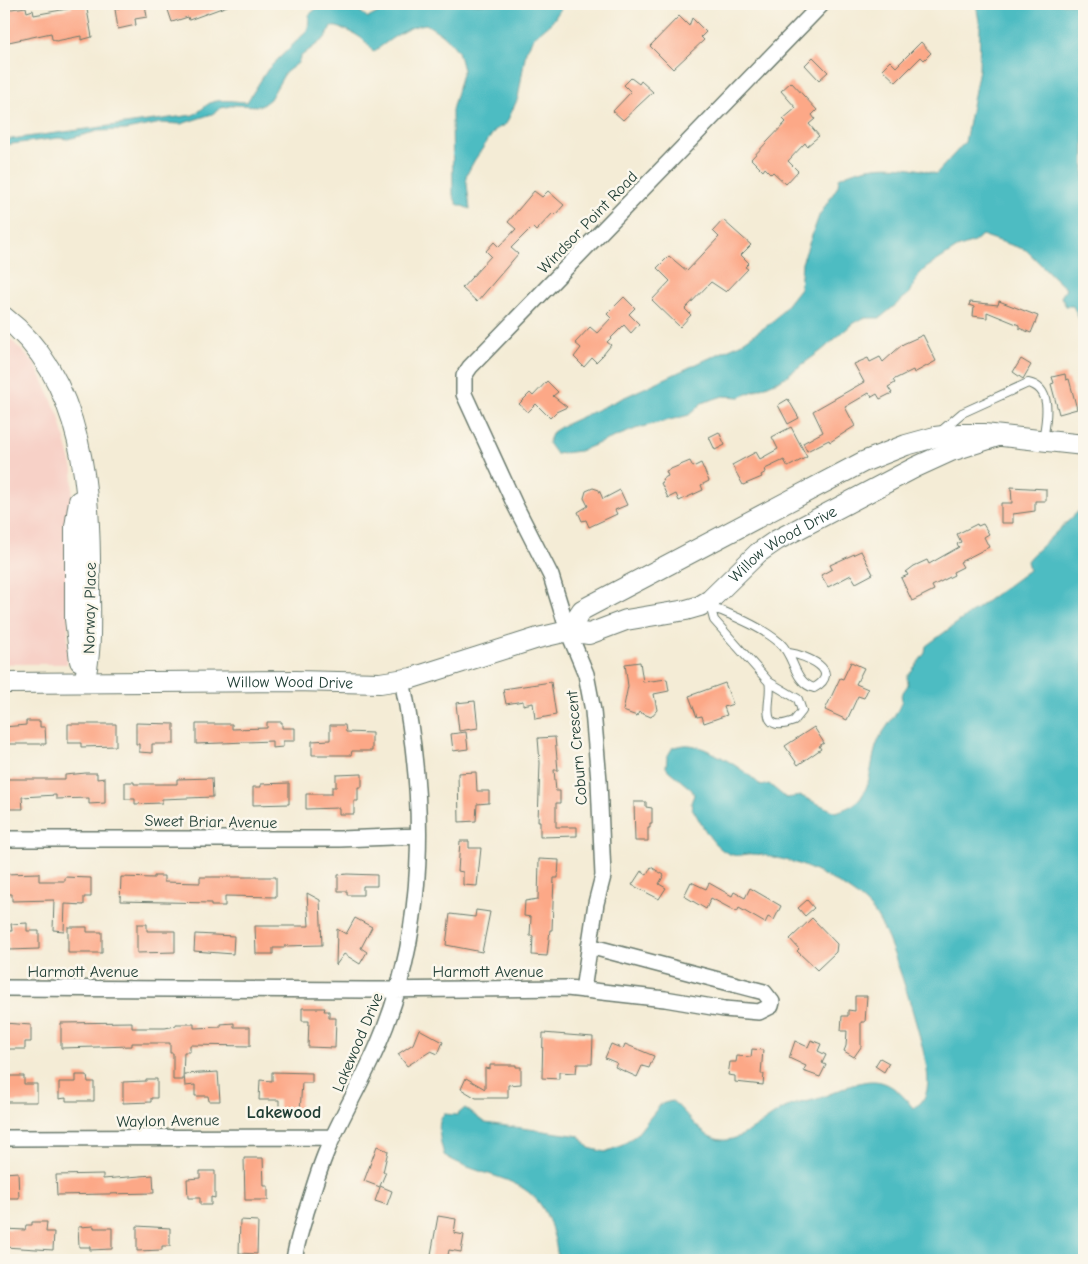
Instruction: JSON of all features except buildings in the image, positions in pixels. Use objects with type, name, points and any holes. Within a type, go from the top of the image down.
[{"type":"street","name":"Windsor Point Road","points":[[507,489],[464,394],[464,376],[470,367],[822,4]]},
{"type":"street","name":"Norway Place","points":[[4,317],[27,338],[57,381],[76,433],[82,477],[75,527],[75,620],[84,682]]},
{"type":"street","name":"Willow Wood Drive","points":[[568,631],[582,610],[863,462],[906,445],[935,437],[960,434],[1084,445]]},
{"type":"street","name":"Willow Wood Drive","points":[[4,683],[295,681],[380,683],[402,680],[568,631],[589,634],[626,620],[705,608],[710,600],[758,553],[776,540],[916,467],[951,451],[998,436]]},
{"type":"street","name":"Coburn Crescent","points":[[507,489],[551,576],[568,631],[586,674],[593,711],[599,780],[602,876],[584,990]]},
{"type":"street","name":"Lakewood Drive","points":[[294,1260],[309,1204],[333,1137],[378,1046],[398,989],[414,914],[418,836],[416,760],[402,680]]},
{"type":"street","name":"Sweet Briar Avenue","points":[[4,839],[340,839],[418,836]]},
{"type":"street","name":"Harmott Avenue","points":[[4,988],[567,988],[724,1009],[759,1012],[771,1006],[769,995],[764,992],[590,946]]},
{"type":"street","name":"Waylon Avenue","points":[[4,1138],[333,1137]]},
{"type":"lane","points":[[935,437],[962,413],[1028,383],[1041,388],[1045,394],[1046,420],[1043,440]]},
{"type":"lane","points":[[705,608],[720,610],[765,633],[789,653],[796,673],[802,682],[814,688],[820,685],[824,671],[818,662],[800,654],[789,653]]},
{"type":"lane","points":[[705,608],[769,682],[798,699],[802,711],[794,721],[778,724],[771,720],[766,706],[771,695],[769,682]]},
{"type":"shaded area","points":[[4,333],[35,364],[59,416],[73,470],[67,664],[4,664]]},
{"type":"water","points":[[316,4],[350,4],[352,8],[357,9],[368,18],[394,4],[564,4],[552,22],[534,37],[526,51],[518,98],[506,124],[495,130],[466,176],[470,209],[457,204],[453,195],[452,110],[463,70],[458,51],[446,37],[426,24],[405,31],[373,52],[366,42],[355,34],[331,26],[325,38],[300,57],[298,63],[285,73],[270,99],[261,106],[234,105],[221,108],[212,114],[181,124],[161,123],[126,130],[98,131],[68,139],[58,138],[4,145],[4,140],[193,115],[208,104],[223,100],[247,102],[268,69],[308,30],[309,15],[317,8]]},
{"type":"water","points":[[976,4],[1084,4],[1084,329],[1073,306],[1066,306],[1061,297],[1066,289],[1026,250],[982,235],[974,242],[957,248],[926,268],[918,276],[910,293],[880,318],[863,318],[851,325],[821,351],[782,379],[740,397],[723,396],[702,403],[689,415],[638,428],[579,451],[556,454],[548,443],[553,432],[564,425],[740,344],[774,321],[800,288],[802,263],[819,216],[838,186],[839,178],[862,169],[887,166],[912,168],[936,174],[965,142],[979,69],[980,27]]},
{"type":"water","points":[[1084,506],[1084,1260],[557,1260],[557,1249],[552,1230],[544,1211],[534,1197],[522,1187],[507,1180],[460,1164],[444,1155],[439,1128],[444,1114],[457,1115],[465,1108],[485,1123],[580,1136],[589,1148],[605,1152],[623,1145],[637,1134],[661,1104],[672,1101],[700,1130],[713,1138],[721,1140],[737,1138],[745,1134],[785,1108],[820,1098],[862,1082],[882,1082],[892,1087],[913,1108],[920,1103],[927,1090],[928,1082],[923,1050],[895,957],[880,922],[873,911],[847,889],[803,866],[762,855],[733,855],[720,848],[709,836],[692,808],[691,803],[694,795],[692,790],[666,767],[667,757],[673,747],[697,746],[727,761],[761,786],[769,784],[786,798],[801,796],[836,812],[852,805],[860,799],[864,792],[876,746],[898,710],[902,699],[901,695],[908,685],[907,677],[925,653],[926,646],[1029,570],[1027,561],[1031,556]]},
{"type":"district","name":"Lakewood","points":[[284,1112]]}]
